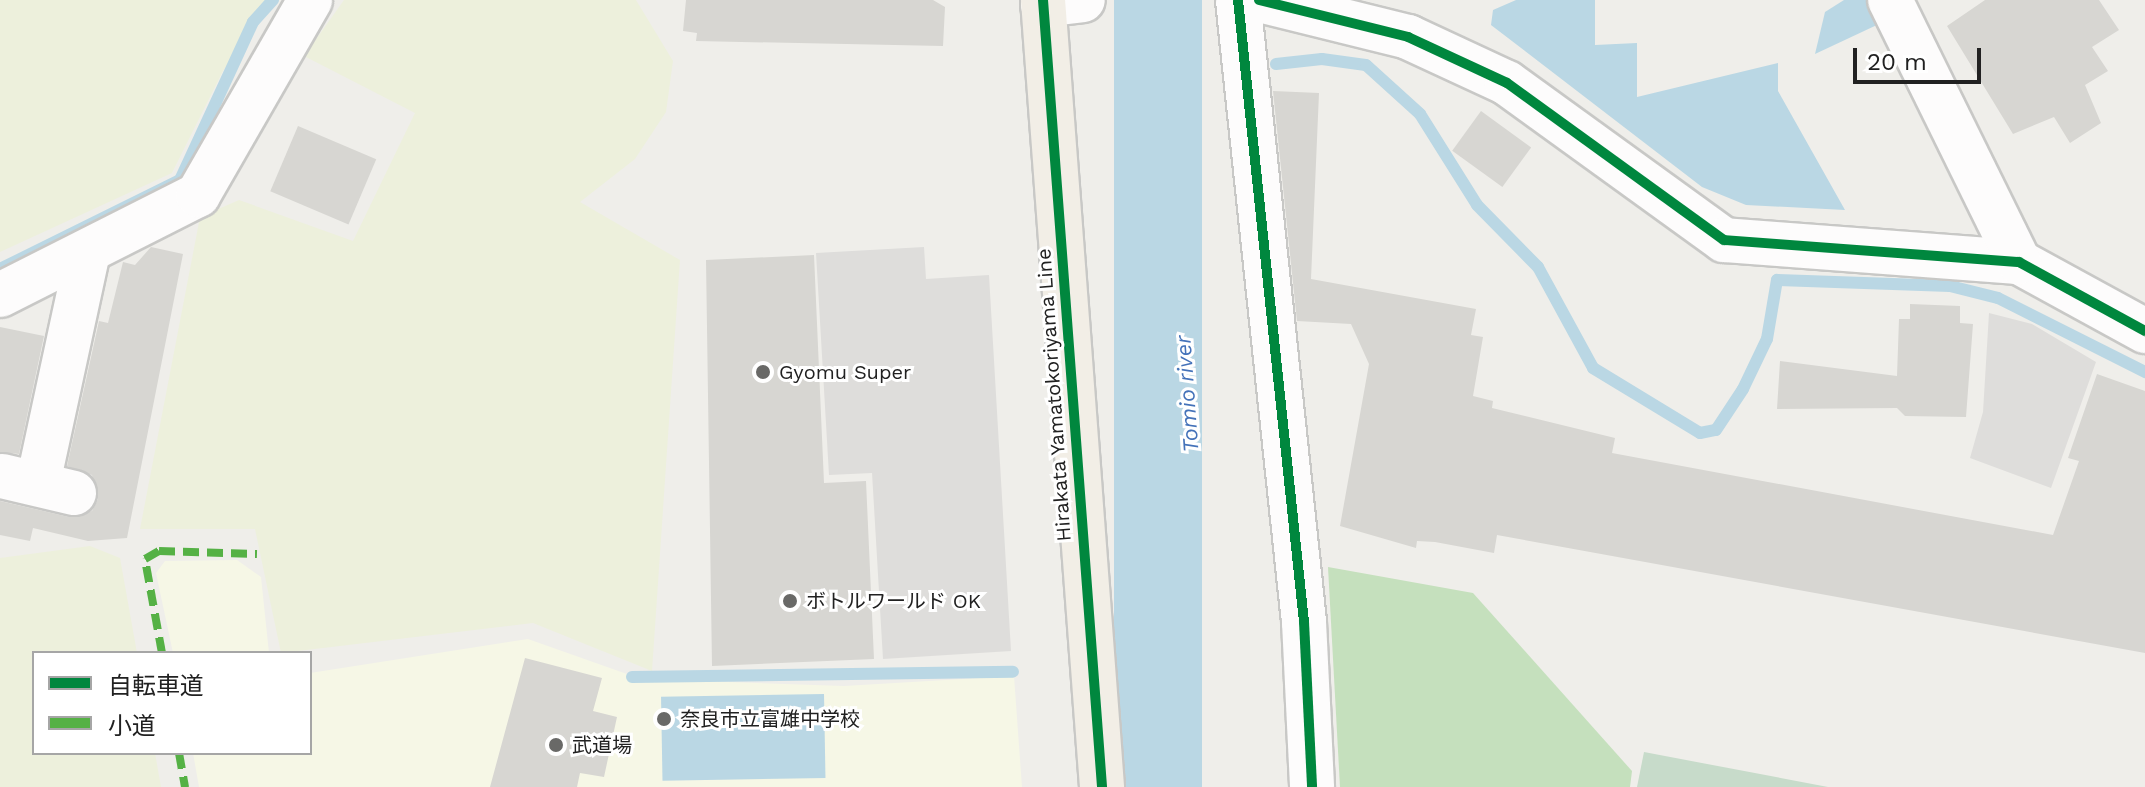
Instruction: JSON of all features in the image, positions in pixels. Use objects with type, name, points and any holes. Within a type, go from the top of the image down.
[{"type":"main road","name":"Hirakata Yamatokoriyama Line","points":[[1056,2],[1102,787]]},
{"type":"street","points":[[0,295],[87,256],[198,195],[310,0]]},
{"type":"street","points":[[1238,0],[1304,622],[1312,787]]},
{"type":"street","points":[[1259,0],[1408,37],[1507,83],[1724,240],[2019,262],[2145,331]]},
{"type":"street","points":[[1890,0],[2019,262]]},
{"type":"street","points":[[38,484],[87,256]]},
{"type":"shaded area","points":[[0,0],[272,0],[223,71],[172,173],[0,252]]},
{"type":"shaded area","points":[[344,0],[636,0],[673,61],[666,112],[635,159],[580,202],[680,260],[652,671],[533,623],[281,651],[255,529],[140,529],[200,217],[239,200],[353,241],[415,113],[304,56]]},
{"type":"shaded area","points":[[924,247],[926,279],[989,275],[1011,651],[883,659],[872,473],[829,475],[816,253]]},
{"type":"shaded area","points":[[1989,313],[2032,324],[2096,362],[2051,488],[1970,458],[1983,412]]},
{"type":"shaded area","points":[[90,546],[120,558],[137,651],[32,651],[32,755],[155,755],[161,787],[0,787],[0,558]]},
{"type":"shaded area","points":[[237,560],[261,577],[269,651],[173,651],[156,573],[165,561]]},
{"type":"shaded area","name":"奈良市立富雄中学校","points":[[528,639],[641,679],[844,686],[1014,676],[1022,787],[199,787],[193,755],[312,755],[312,673]]},
{"type":"shaded area","points":[[1644,752],[1828,787],[1637,787]]},
{"type":"green space","points":[[1328,567],[1473,593],[1632,771],[1630,787],[1340,787]]},
{"type":"water","name":"Tomio river","points":[[1114,0],[1202,0],[1202,787],[1114,787]]},
{"type":"water","points":[[1516,0],[1595,0],[1595,45],[1637,43],[1637,97],[1778,63],[1778,91],[1845,210],[1746,205],[1702,187],[1491,25],[1493,10]]},
{"type":"water","points":[[1844,0],[1867,0],[1879,24],[1815,54],[1825,12]]},
{"type":"water","points":[[824,694],[825,778],[662,781],[661,697]]},
{"type":"building","points":[[686,0],[933,0],[945,7],[943,46],[696,41],[697,33],[683,31]]},
{"type":"building","points":[[1985,0],[2099,0],[2119,30],[2092,47],[2108,71],[2085,85],[2101,123],[2070,143],[2054,117],[2013,134],[1947,26]]},
{"type":"building","points":[[1273,91],[1319,93],[1311,279],[1476,309],[1471,335],[1483,337],[1473,396],[1493,401],[1492,408],[1615,438],[1612,453],[2053,535],[2079,461],[2068,458],[2097,374],[2145,391],[2145,653],[1497,535],[1494,553],[1435,542],[1417,541],[1416,548],[1340,526],[1369,364],[1351,324],[1297,321]]},
{"type":"building","points":[[1481,111],[1531,147],[1502,187],[1452,151]]},
{"type":"building","points":[[298,126],[376,159],[349,225],[270,191]]},
{"type":"building","points":[[151,247],[183,254],[127,538],[88,541],[33,528],[30,541],[0,535],[0,501],[69,517],[92,511],[98,499],[92,475],[67,466],[99,321],[108,323],[123,262],[135,265]]},
{"type":"building","points":[[814,255],[824,483],[866,481],[874,659],[712,666],[706,260]]},
{"type":"building","points":[[1910,304],[1960,306],[1960,323],[1973,324],[1966,417],[1905,416],[1897,408],[1777,409],[1780,361],[1897,376],[1899,319],[1910,319]]},
{"type":"building","points":[[0,327],[44,336],[19,454],[0,452]]},
{"type":"building","name":"武道場","points":[[525,658],[602,678],[593,711],[617,717],[604,777],[580,773],[577,787],[490,787]]},
{"type":"waterway","points":[[0,269],[180,180],[253,22],[273,0]]},
{"type":"waterway","points":[[1276,64],[1322,59],[1366,65],[1420,114],[1477,205],[1538,267],[1593,368],[1700,433],[1716,430],[1743,389],[1767,339],[1777,280],[1950,286],[1998,298],[2145,372]]},
{"type":"waterway","points":[[632,677],[1013,672]]},
{"type":"marked path","points":[[162,651],[145,559],[159,551],[257,554]]},
{"type":"marked path","points":[[179,755],[185,787]]},
{"type":"cycle path","points":[[1043,0],[1102,787]]},
{"type":"cycle path","points":[[1238,0],[1304,622],[1312,787]]},
{"type":"cycle path","points":[[1259,0],[1408,37],[1507,83],[1724,240],[2019,262],[2145,331]]},
{"type":"place","name":"Gyomu Super","points":[[763,372]]},
{"type":"place","name":"ボトルワールド OK","points":[[790,601]]},
{"type":"place","name":"奈良市立富雄中学校","points":[[664,719]]},
{"type":"place","name":"武道場","points":[[556,745]]}]
